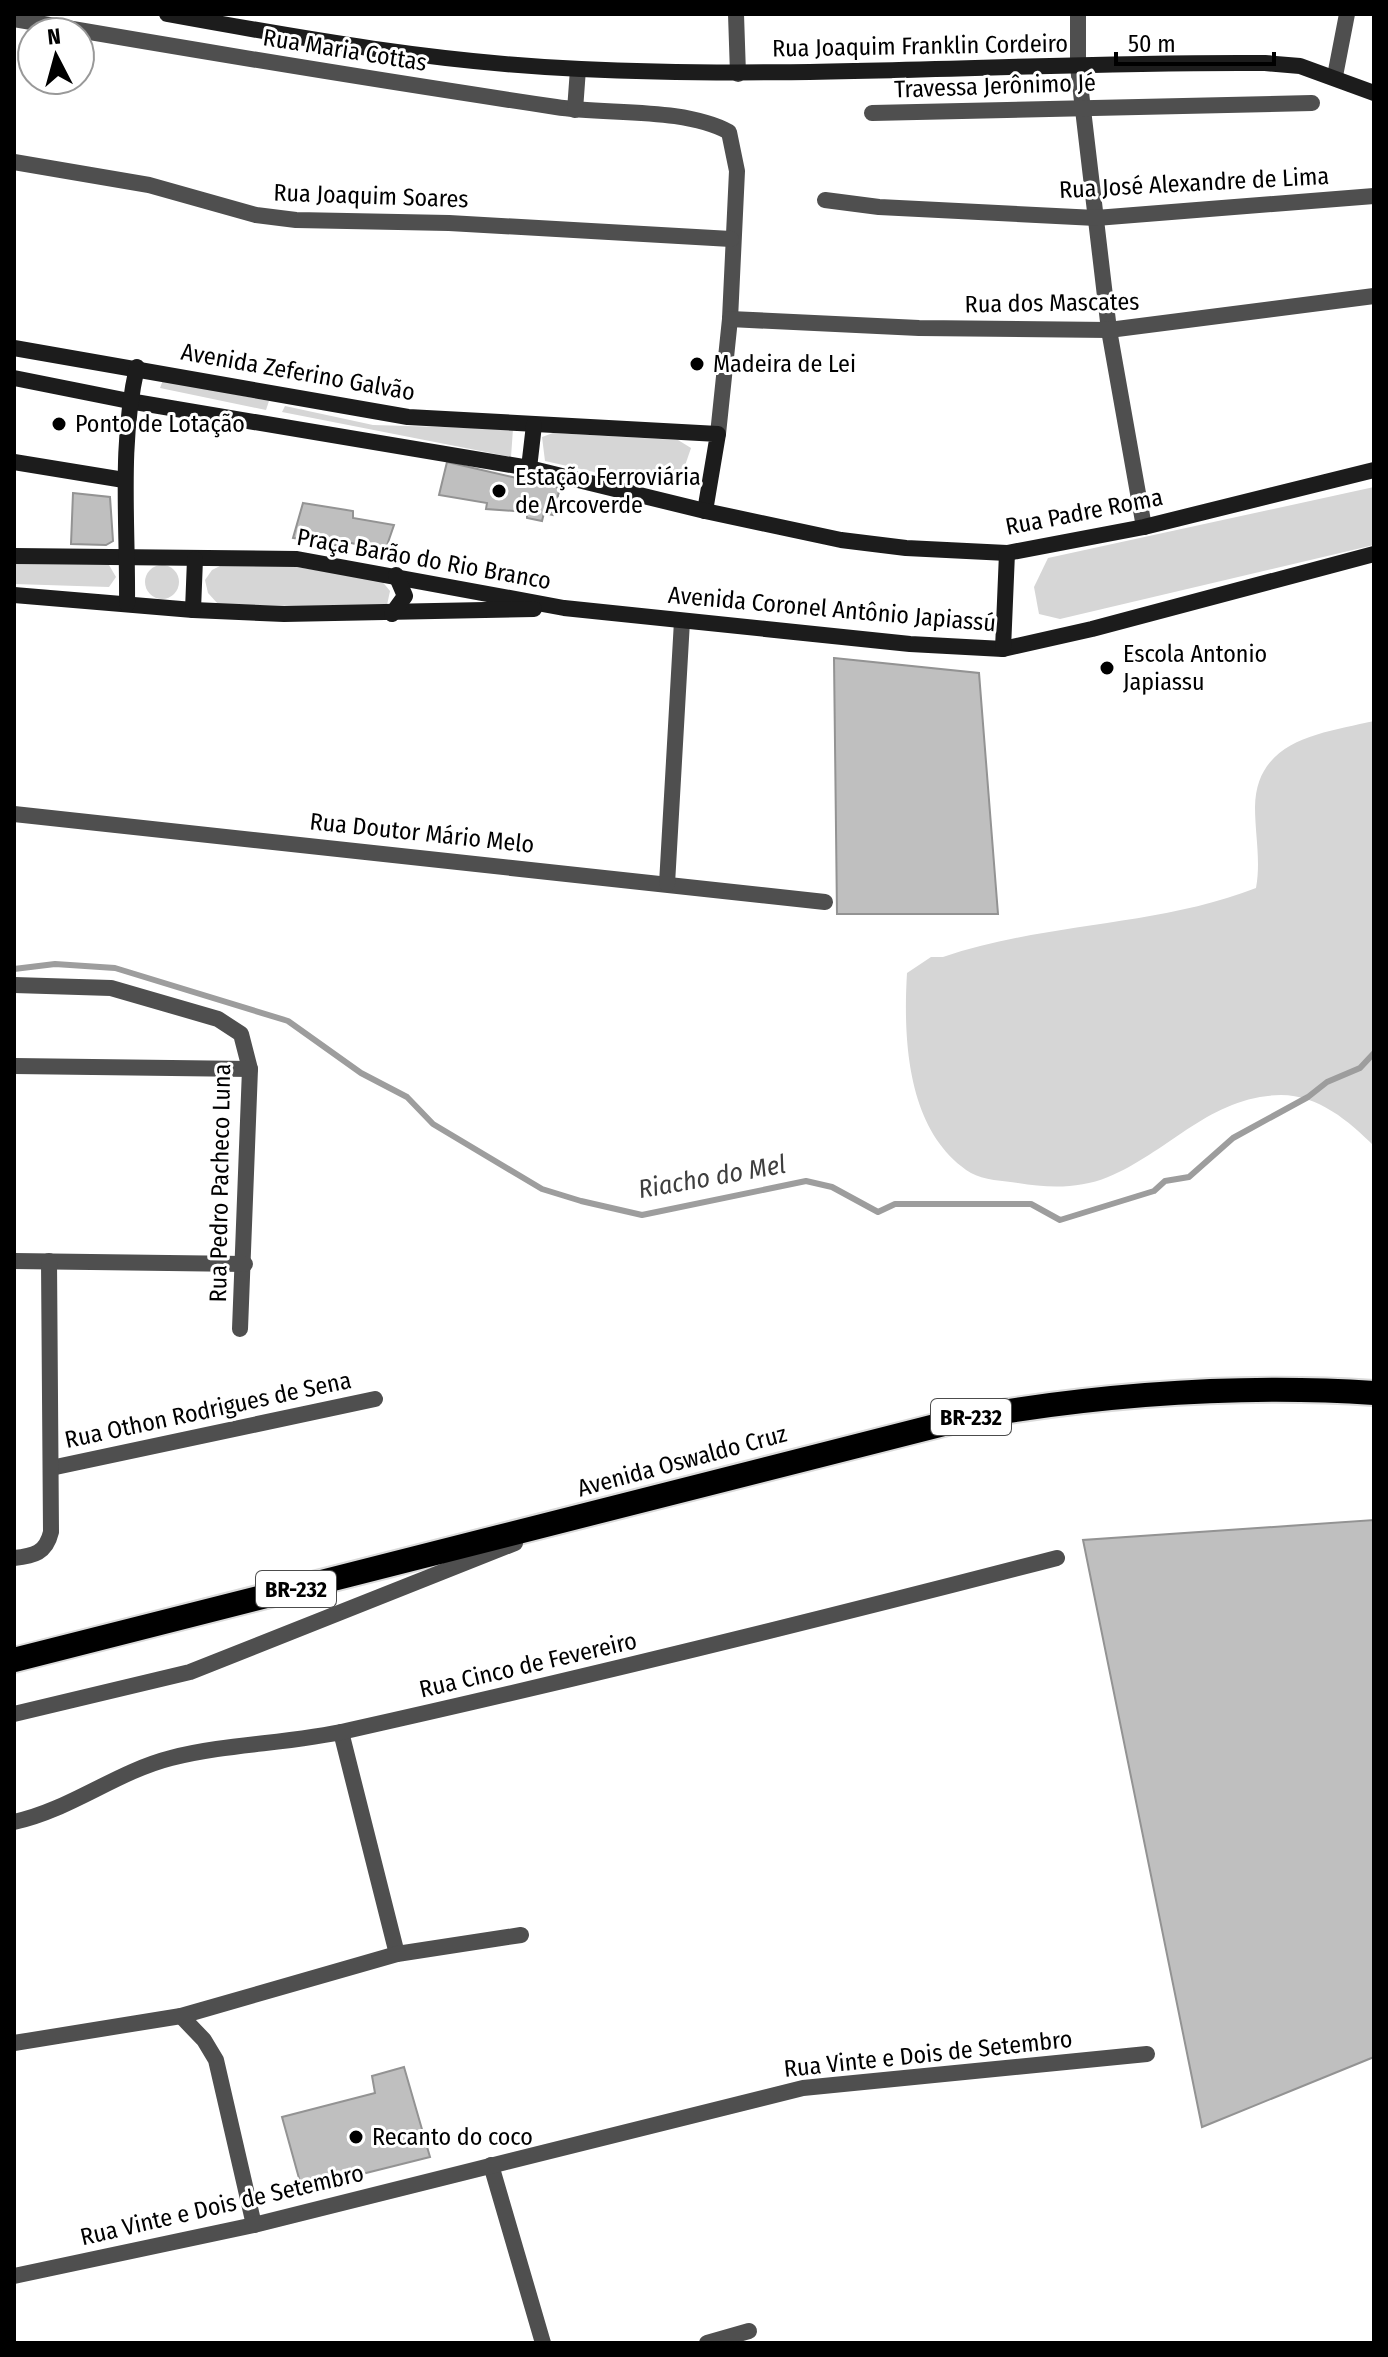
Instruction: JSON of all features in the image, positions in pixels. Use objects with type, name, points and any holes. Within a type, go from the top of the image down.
[{"type":"highway","name":"Avenida Oswaldo Cruz","points":[[14,1660],[956,1421],[1063,1401],[1249,1387],[1374,1393]]},
{"type":"street","name":"Rua Joaquim Franklin Cordeiro","points":[[167,14],[323,42],[578,69],[738,74],[1265,63],[1300,66],[1335,76],[1374,93]]},
{"type":"street","points":[[736,14],[738,74]]},
{"type":"street","points":[[1078,14],[1078,67],[1109,330],[1144,527]]},
{"type":"street","points":[[1335,76],[1347,14]]},
{"type":"street","name":"Rua Maria Cottas","points":[[14,19],[346,76],[575,110],[703,121],[729,132],[737,171],[731,239]]},
{"type":"street","points":[[575,110],[578,69]]},
{"type":"street","name":"Travessa Jerônimo Jé","points":[[872,113],[1312,103]]},
{"type":"street","name":"Rua Joaquim Soares","points":[[14,162],[149,185],[256,215],[296,220],[449,223],[731,239]]},
{"type":"street","name":"Rua José Alexandre de Lima","points":[[825,200],[879,207],[1096,218],[1374,196]]},
{"type":"street","points":[[14,378],[129,401],[529,468],[705,511],[718,434],[730,319],[731,239]]},
{"type":"street","name":"Rua dos Mascates","points":[[730,319],[919,328],[1109,330],[1374,296]]},
{"type":"street","name":"Avenida Zeferino Galvão","points":[[14,348],[137,367],[368,412],[534,425],[718,434]]},
{"type":"street","points":[[14,595],[127,604],[124,480],[129,401],[137,367]]},
{"type":"street","points":[[529,468],[534,425]]},
{"type":"street","points":[[14,462],[124,480]]},
{"type":"street","name":"Rua Padre Roma","points":[[705,511],[854,542],[1007,553],[1144,527],[1374,470]]},
{"type":"street","points":[[1003,649],[1007,553]]},
{"type":"street","name":"Avenida Coronel Antônio Japiassú","points":[[564,608],[910,644],[1003,649],[1092,629],[1374,554]]},
{"type":"street","name":"Praça Barão do Rio Branco","points":[[14,556],[297,559],[564,608]]},
{"type":"street","points":[[193,610],[195,559]]},
{"type":"street","points":[[392,614],[405,596],[396,575]]},
{"type":"street","name":"Praça Barão do Rio Branco","points":[[127,604],[193,610],[392,614],[564,608]]},
{"type":"street","points":[[667,884],[682,621]]},
{"type":"street","name":"Rua Doutor Mário Melo","points":[[14,814],[825,902]]},
{"type":"street","name":"Rua Pedro Pacheco Luna","points":[[14,985],[111,988],[218,1019],[241,1034],[250,1069],[245,1264],[240,1329]]},
{"type":"street","points":[[14,1066],[250,1069]]},
{"type":"street","points":[[14,1261],[245,1264]]},
{"type":"street","points":[[14,1558],[40,1552],[48,1545],[51,1532],[49,1261]]},
{"type":"street","name":"Rua Othon Rodrigues de Sena","points":[[51,1468],[375,1399]]},
{"type":"street","points":[[14,1714],[190,1672],[579,1517]]},
{"type":"street","name":"Rua Cinco de Fevereiro","points":[[14,1822],[72,1802],[133,1771],[170,1758],[341,1732],[700,1651],[1057,1558]]},
{"type":"street","points":[[341,1732],[397,1954]]},
{"type":"street","points":[[14,2043],[181,2016],[397,1954],[521,1935]]},
{"type":"street","points":[[181,2016],[204,2040],[216,2060],[254,2225]]},
{"type":"street","name":"Rua Vinte e Dois de Setembro","points":[[14,2276],[254,2225],[803,2088],[1147,2054]]},
{"type":"street","points":[[491,2165],[543,2343]]},
{"type":"street","points":[[707,2343],[749,2331]]},
{"type":"shaded area","points":[[163,380],[269,401],[266,410],[160,388]]},
{"type":"shaded area","points":[[285,406],[373,425],[513,429],[511,457],[282,412]]},
{"type":"shaded area","points":[[553,433],[678,440],[691,448],[678,486],[661,487],[545,461],[542,437]]},
{"type":"shaded area","points":[[1374,487],[1374,545],[1060,619],[1039,614],[1034,587],[1048,558]]},
{"type":"shaded area","points":[[14,564],[109,565],[116,577],[109,587],[14,584]]},
{"type":"shaded area","points":[[224,564],[290,566],[381,580],[390,591],[387,605],[375,608],[218,604],[208,593],[205,580],[212,570]]},
{"type":"shaded area","points":[[162,565],[174,570],[179,582],[174,594],[162,599],[150,594],[145,582],[150,570]]},
{"type":"shaded area","points":[[1374,721],[1374,1146],[1332,1111],[1308,1099],[1281,1095],[1256,1098],[1211,1115],[1130,1166],[1086,1184],[1029,1185],[987,1179],[971,1173],[950,1156],[933,1134],[914,1083],[906,1027],[907,973],[931,957],[943,957],[1021,937],[1179,910],[1256,888],[1255,807],[1258,784],[1267,767],[1279,753],[1295,743]]},
{"type":"building","name":"Estação Ferroviária de Arcoverde","points":[[447,462],[560,488],[553,515],[544,513],[542,521],[527,518],[527,512],[486,509],[487,503],[439,495]]},
{"type":"building","points":[[73,493],[110,497],[113,541],[106,545],[71,544]]},
{"type":"building","points":[[303,503],[353,511],[353,518],[394,525],[385,551],[347,542],[347,547],[293,538]]},
{"type":"building","points":[[834,658],[979,673],[998,914],[837,914]]},
{"type":"building","points":[[1374,1520],[1374,2057],[1202,2127],[1083,1540]]},
{"type":"building","name":"Recanto do coco","points":[[404,2067],[430,2157],[302,2189],[282,2117],[375,2093],[372,2076]]},
{"type":"waterway","name":"Riacho do Mel","points":[[14,969],[55,964],[115,968],[288,1021],[361,1073],[407,1097],[433,1124],[542,1189],[642,1215],[806,1181],[832,1187],[878,1212],[895,1204],[1031,1204],[1060,1220],[1154,1191],[1165,1181],[1189,1177],[1233,1138],[1308,1097],[1327,1082],[1360,1068],[1374,1053]]},
{"type":"place","name":"Madeira de Lei","points":[[697,364]]},
{"type":"place","name":"Ponto de Lotação","points":[[59,424]]},
{"type":"place","name":"Estação Ferroviária de Arcoverde","points":[[499,491]]},
{"type":"place","name":"Escola Antonio Japiassu","points":[[1107,668]]},
{"type":"place","name":"Recanto do coco","points":[[356,2137]]}]
